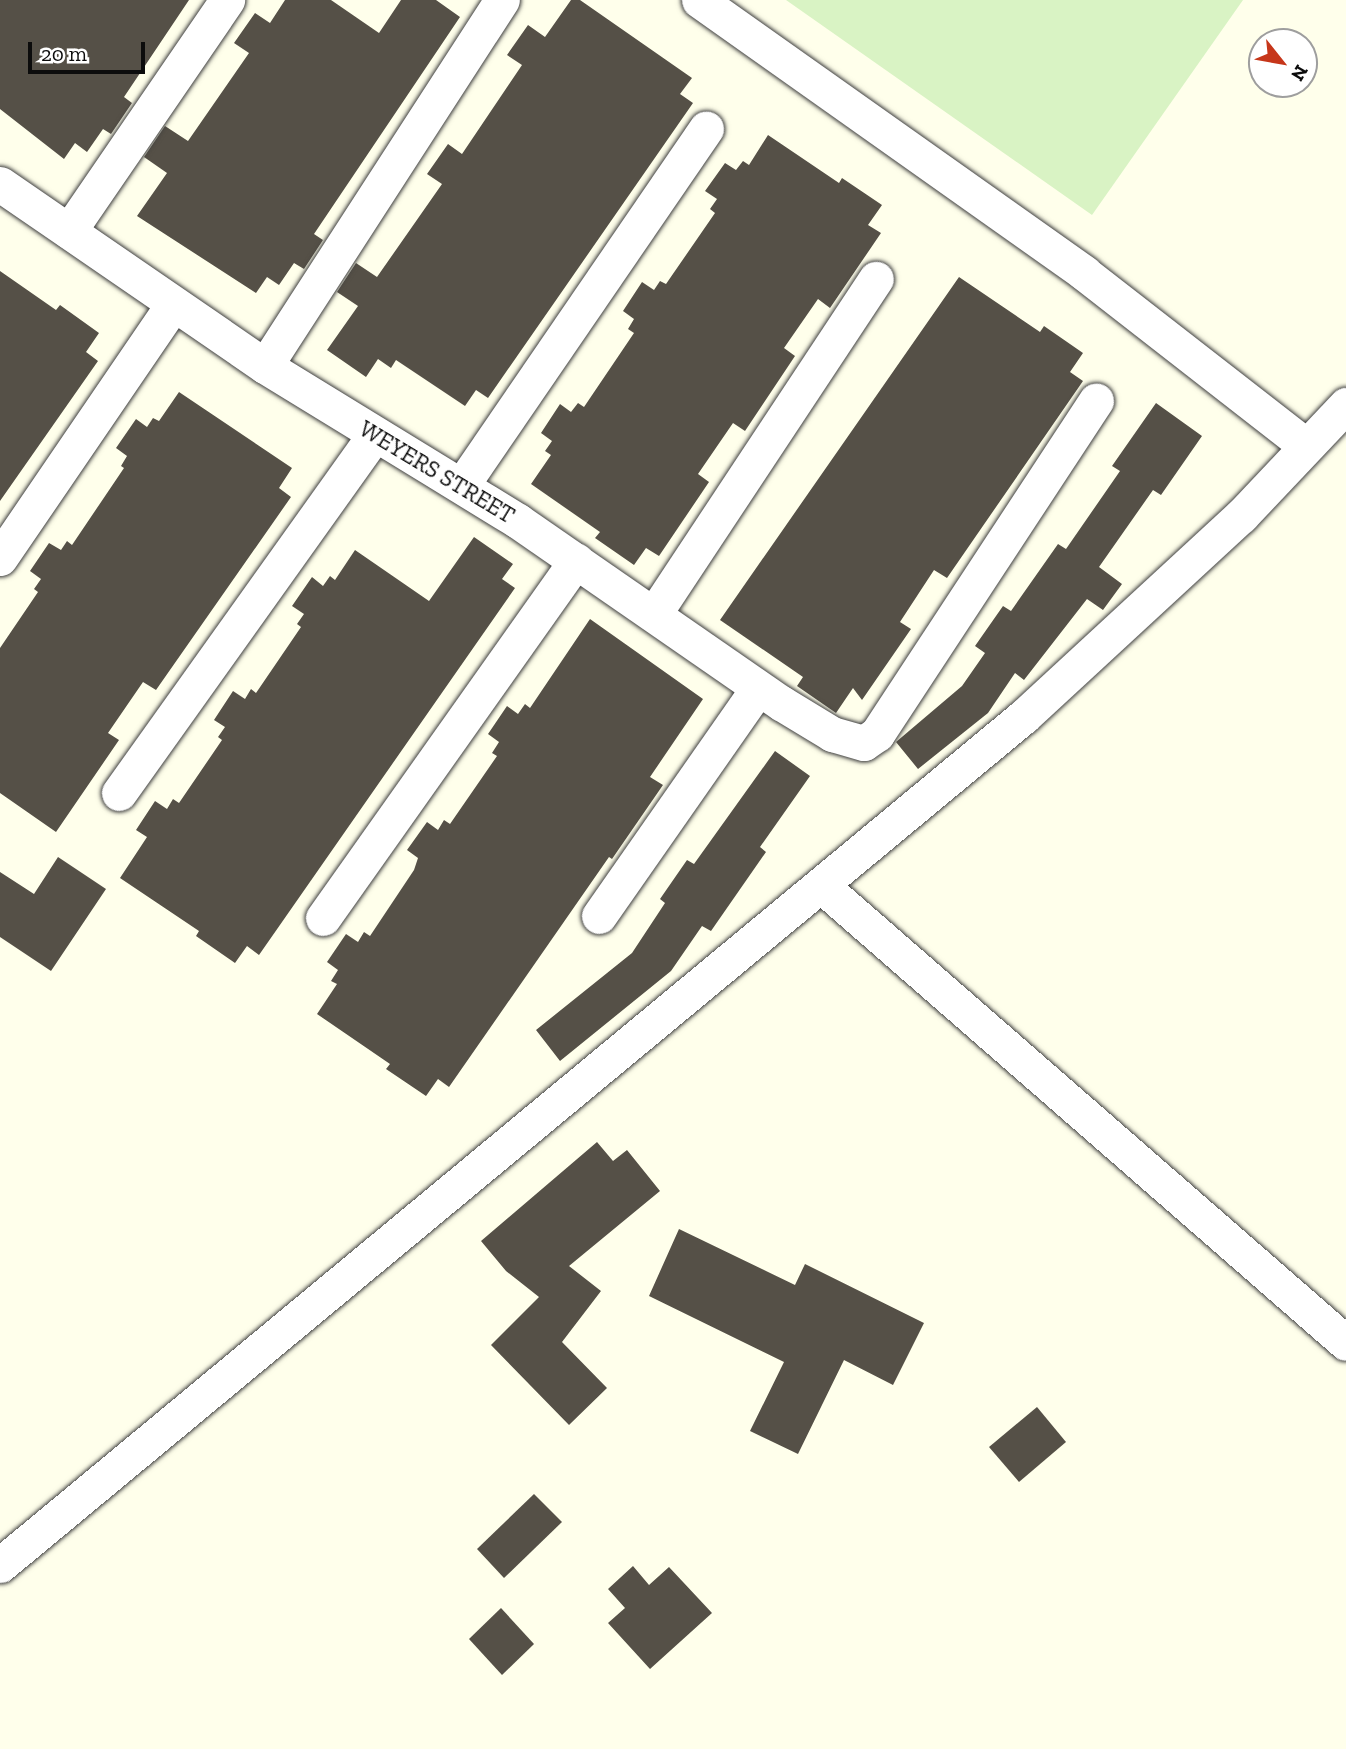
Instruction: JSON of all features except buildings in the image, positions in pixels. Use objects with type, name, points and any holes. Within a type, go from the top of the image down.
[{"type":"street","points":[[69,231],[227,0]]},
{"type":"street","points":[[265,366],[502,0]]},
{"type":"street","points":[[699,0],[1084,273],[1306,446]]},
{"type":"street","points":[[462,485],[706,128]]},
{"type":"street","name":"WEYERS STREET","points":[[0,184],[265,366],[374,435],[462,485],[758,688],[832,734],[864,743],[877,734],[1097,401]]},
{"type":"street","points":[[653,614],[876,279]]},
{"type":"street","points":[[0,558],[173,304]]},
{"type":"street","points":[[0,1565],[1023,717],[1241,516],[1346,405]]},
{"type":"street","points":[[119,793],[374,435]]},
{"type":"street","points":[[323,918],[576,561]]},
{"type":"street","points":[[599,916],[758,688]]},
{"type":"street","points":[[822,886],[1346,1343]]},
{"type":"green space","points":[[786,0],[1243,0],[1092,215]]}]
